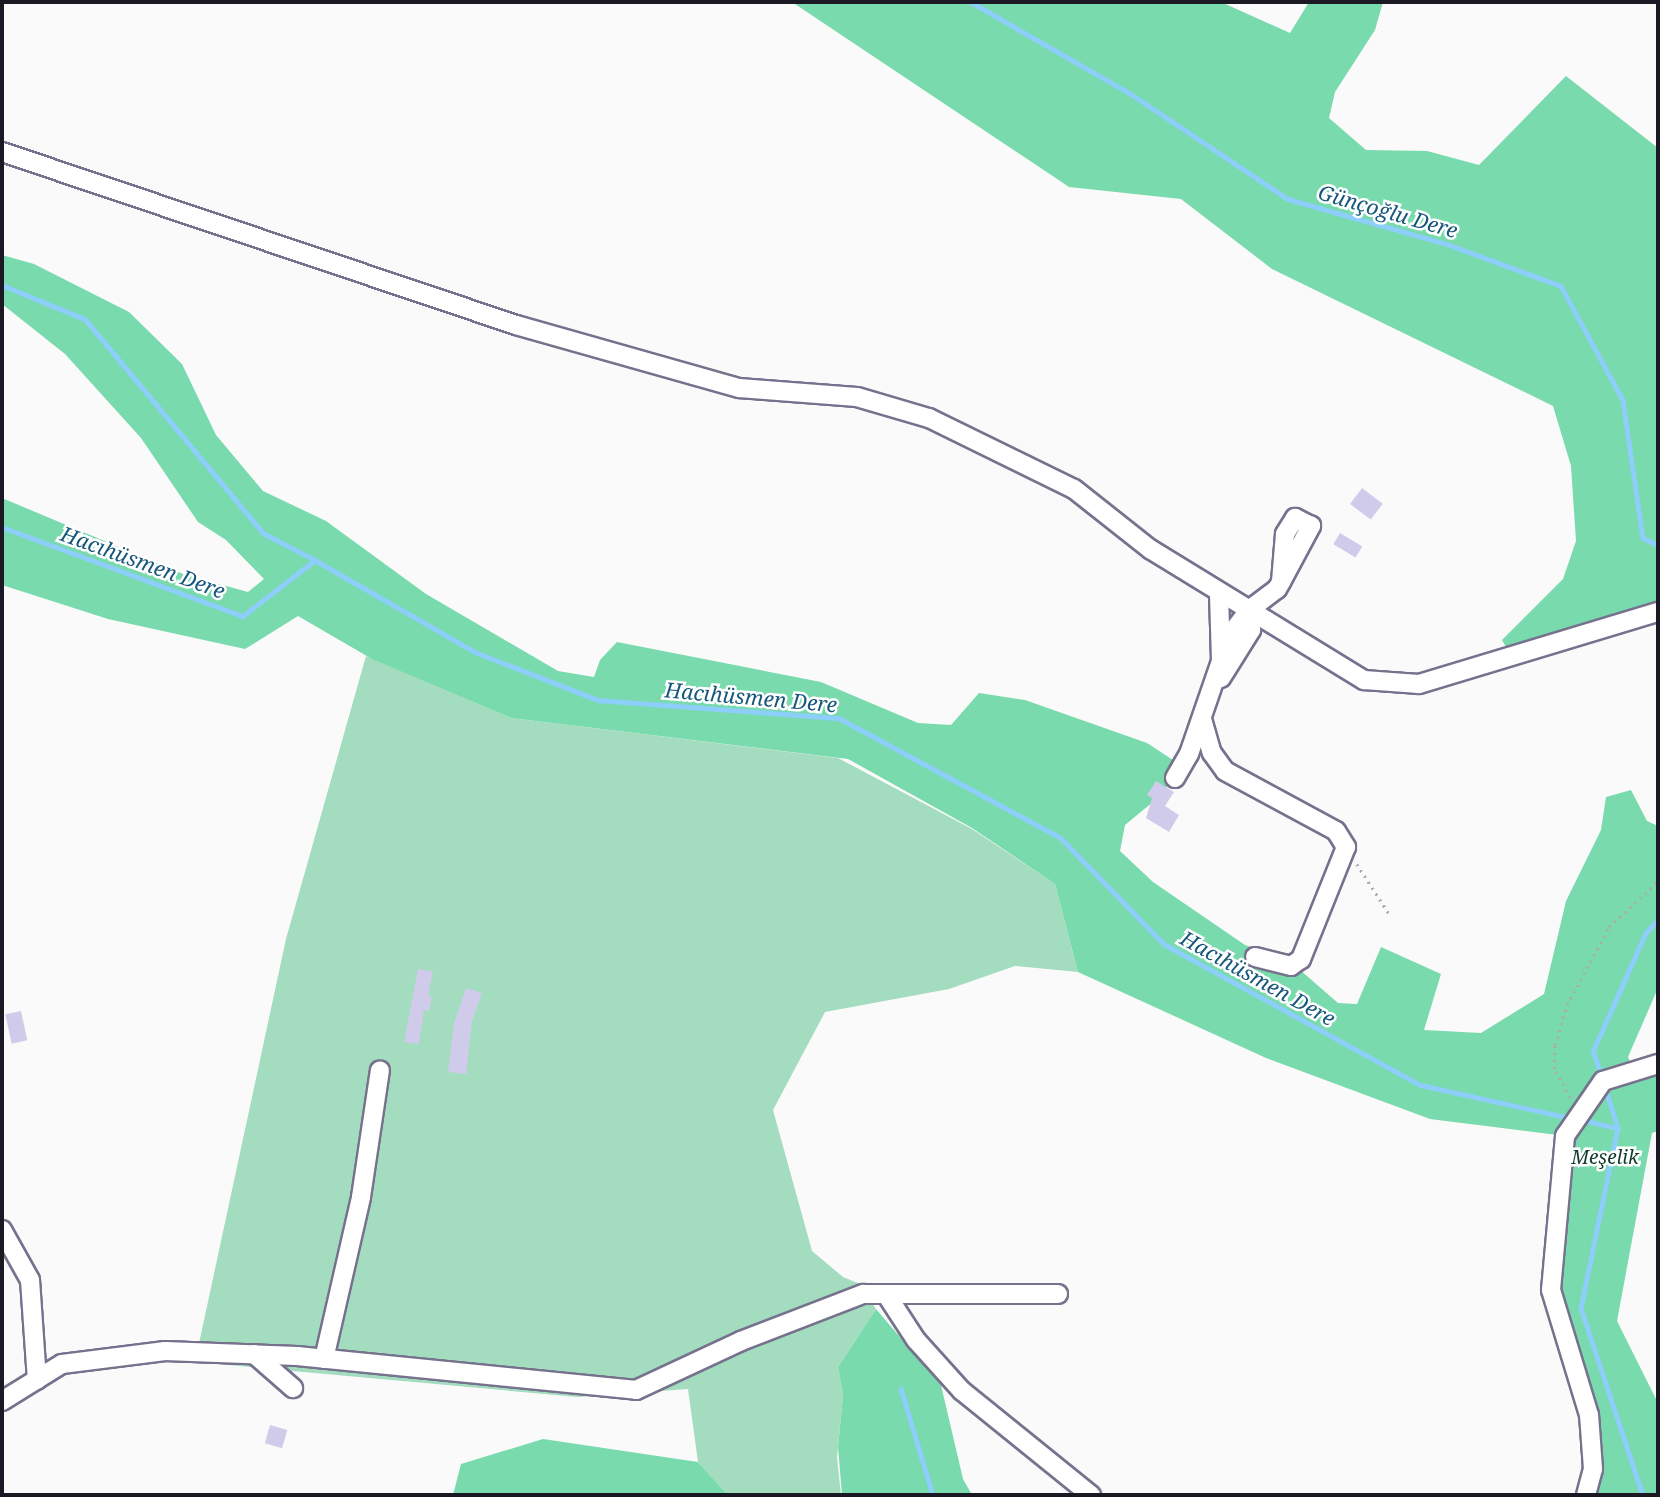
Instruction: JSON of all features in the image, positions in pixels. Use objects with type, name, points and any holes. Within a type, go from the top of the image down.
[{"type":"street","points":[[2,152],[516,326],[739,388],[857,397],[929,418],[1074,489],[1150,549],[1364,680],[1419,684],[1658,612]]},
{"type":"street","points":[[1221,647],[1249,610],[1281,582]]},
{"type":"street","points":[[1175,778],[1212,691],[1221,647],[1219,592]]},
{"type":"street","points":[[1212,691],[1251,630],[1249,610]]},
{"type":"street","points":[[1202,719],[1212,753],[1225,772],[1336,831],[1346,847],[1301,959],[1291,966],[1255,957]]},
{"type":"street","points":[[1586,1495],[1593,1469],[1589,1415],[1551,1290],[1565,1136],[1603,1081],[1658,1064]]},
{"type":"street","points":[[324,1359],[361,1197],[380,1070]]},
{"type":"street","points":[[2,1230],[30,1280],[37,1380]]},
{"type":"street","points":[[2,1401],[62,1364],[165,1351],[324,1359],[636,1390],[863,1294],[1058,1294]]},
{"type":"street","points":[[886,1294],[916,1340],[962,1391],[1091,1495]]},
{"type":"street","points":[[254,1354],[293,1388]]},
{"type":"path","points":[[1346,847],[1390,915]]},
{"type":"path","points":[[1575,1122],[1567,1087],[1554,1069],[1555,1045],[1567,1005],[1609,927],[1641,892],[1658,881]]},
{"type":"green space","points":[[792,2],[1221,2],[1290,33],[1309,2],[1383,2],[1375,30],[1335,92],[1329,118],[1366,150],[1427,151],[1479,165],[1566,76],[1658,148],[1658,623],[1517,666],[1502,640],[1563,579],[1576,541],[1571,466],[1553,406],[1272,269],[1181,199],[1069,187]]},
{"type":"green space","name":"Meşelik","points":[[2,255],[34,264],[129,312],[182,364],[216,435],[263,491],[326,521],[426,594],[558,671],[594,677],[600,660],[617,642],[821,682],[918,723],[951,725],[979,693],[1025,700],[1147,743],[1176,762],[1165,792],[1125,825],[1120,851],[1153,882],[1245,945],[1292,963],[1338,1003],[1357,1004],[1381,947],[1441,974],[1424,1030],[1481,1033],[1544,994],[1566,901],[1601,830],[1606,797],[1631,790],[1647,821],[1658,826],[1658,988],[1628,1057],[1635,1071],[1658,1064],[1658,1131],[1652,1133],[1617,1321],[1658,1403],[1658,1495],[1586,1495],[1593,1469],[1551,1290],[1565,1136],[1430,1119],[1266,1058],[1078,972],[1055,884],[972,828],[848,759],[511,718],[372,659],[298,616],[245,649],[108,619],[2,585],[2,498],[183,574],[248,592],[264,579],[226,540],[198,522],[141,438],[65,354],[2,304]]},
{"type":"green space","points":[[366,656],[511,718],[838,758],[972,829],[1055,884],[1078,972],[1015,966],[949,989],[825,1012],[773,1110],[812,1251],[843,1277],[860,1284],[876,1309],[838,1367],[843,1395],[837,1457],[841,1495],[728,1495],[698,1462],[688,1389],[577,1397],[195,1362],[286,939]]},
{"type":"green space","points":[[876,1309],[941,1385],[963,1479],[972,1495],[842,1495],[838,1447],[843,1395],[838,1367]]},
{"type":"green space","points":[[543,1439],[698,1462],[728,1495],[453,1495],[461,1464]]},
{"type":"building","points":[[1362,488],[1383,504],[1371,520],[1350,504]]},
{"type":"building","points":[[1340,533],[1362,546],[1356,558],[1333,544]]},
{"type":"building","points":[[1156,781],[1174,792],[1165,806],[1179,815],[1169,832],[1146,818],[1152,798],[1147,795]]},
{"type":"building","points":[[418,969],[433,971],[428,996],[432,997],[429,1011],[424,1010],[419,1044],[404,1042]]},
{"type":"building","points":[[466,988],[482,993],[472,1021],[466,1074],[448,1072],[454,1023]]},
{"type":"building","points":[[21,1011],[27,1040],[12,1044],[5,1014]]},
{"type":"building","points":[[270,1425],[287,1430],[282,1448],[265,1443]]},
{"type":"waterway","name":"Günçoğlu Dere","points":[[971,2],[1131,94],[1288,199],[1447,244],[1561,286],[1623,400],[1643,538],[1658,545]]},
{"type":"waterway","points":[[2,285],[85,319],[263,533],[315,560]]},
{"type":"waterway","name":"Hacıhüsmen Dere","points":[[2,527],[243,616],[315,560],[475,652],[598,700],[839,718],[1061,838],[1164,944],[1421,1085],[1570,1118]]},
{"type":"waterway","points":[[1601,1076],[1593,1051],[1645,934],[1658,919]]},
{"type":"waterway","points":[[1605,1087],[1618,1128],[1581,1308],[1643,1495]]},
{"type":"waterway","name":"Hacıhüsmen Dere","points":[[1582,1120],[1618,1128]]},
{"type":"waterway","points":[[901,1389],[933,1495]]}]
